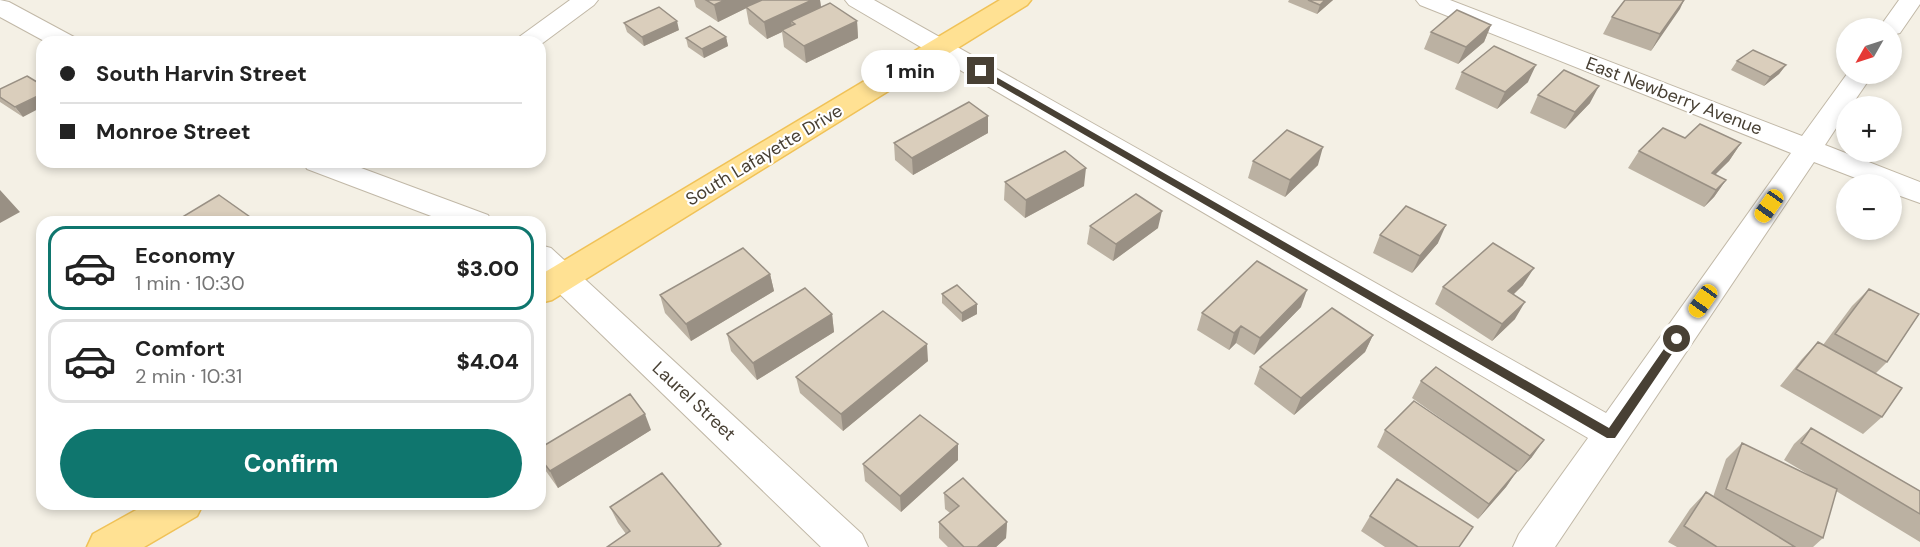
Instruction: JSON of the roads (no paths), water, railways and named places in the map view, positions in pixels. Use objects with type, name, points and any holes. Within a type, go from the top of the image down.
[{"type":"main road","name":"South Lafayette Drive","points":[[548,275],[940,48],[1018,0]]},
{"type":"main road","points":[[107,547],[172,510]]},
{"type":"street","points":[[536,36],[586,0]]},
{"type":"street","points":[[857,0],[1611,434]]},
{"type":"street","name":"East Newberry Avenue","points":[[1428,0],[1920,193]]},
{"type":"street","points":[[1898,18],[1911,0]]},
{"type":"street","points":[[0,7],[54,36]]},
{"type":"street","points":[[1533,547],[1853,84]]},
{"type":"street","points":[[358,169],[464,216]]},
{"type":"street","name":"Laurel Street","points":[[548,275],[848,547]]}]
